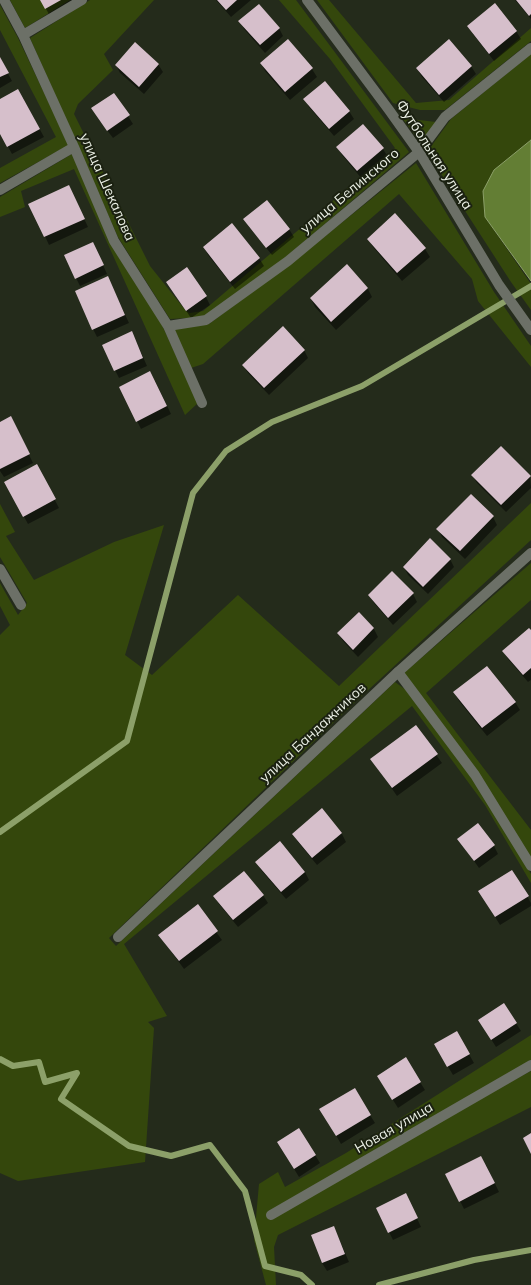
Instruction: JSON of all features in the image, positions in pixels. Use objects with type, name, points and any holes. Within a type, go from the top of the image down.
[{"type":"street","name":"улица Шекалова","points":[[4,0],[23,35],[74,147],[114,241],[168,326],[202,403]]},
{"type":"street","points":[[23,35],[82,0]]},
{"type":"street","name":"Футбольная улица","points":[[307,0],[419,152],[499,285],[531,330]]},
{"type":"street","name":"улица Белинского","points":[[168,326],[206,320],[288,260],[419,152],[446,117],[531,48]]},
{"type":"street","points":[[0,190],[74,147]]},
{"type":"street","name":"улица Бандажников","points":[[118,937],[398,672],[531,553]]},
{"type":"street","points":[[0,569],[21,605]]},
{"type":"street","points":[[398,672],[475,775],[531,866]]},
{"type":"street","name":"Новая улица","points":[[271,1215],[531,1065]]},
{"type":"shaded area","points":[[10,0],[70,0],[25,28]]},
{"type":"shaded area","points":[[90,0],[154,0],[104,54],[113,70],[78,104],[74,114],[150,266],[186,311],[190,313],[203,311],[395,148],[330,59],[279,0],[296,0],[409,152],[285,258],[205,317],[170,319],[118,237],[30,38]]},
{"type":"shaded area","points":[[317,0],[329,0],[416,103],[449,100],[531,28],[531,41],[445,110],[420,110],[393,103]]},
{"type":"shaded area","points":[[0,5],[18,38],[69,145],[0,183],[0,168],[56,137],[0,30]]},
{"type":"shaded area","points":[[531,54],[531,140],[494,170],[485,217],[531,284],[531,310],[511,282],[427,152],[451,119]]},
{"type":"shaded area","points":[[402,118],[436,122],[421,143]]},
{"type":"shaded area","points":[[531,140],[531,281],[485,217],[483,191],[494,170]]},
{"type":"shaded area","points":[[72,154],[162,325],[198,403],[185,415],[74,169],[21,191],[25,207],[0,217],[0,197]]},
{"type":"shaded area","points":[[416,163],[494,292],[531,346],[531,367],[478,301],[472,279],[399,194],[203,364],[191,368],[174,328],[209,324],[293,262]]},
{"type":"shaded area","points":[[531,503],[531,540],[353,704],[109,938],[116,946],[395,682],[406,690],[473,777],[531,874],[531,883],[485,805],[412,706],[124,944],[167,1016],[148,1022],[154,1028],[145,1162],[18,1181],[0,1173],[0,635],[10,625],[0,606],[0,583],[18,615],[27,603],[0,557],[0,504],[15,532],[6,536],[34,580],[114,542],[164,525],[125,655],[152,675],[238,595],[339,686]]},
{"type":"shaded area","points":[[531,563],[531,600],[426,693],[531,830],[531,860],[404,673]]},
{"type":"shaded area","points":[[531,1035],[531,1060],[271,1210],[531,1071],[531,1107],[278,1235],[274,1247],[276,1285],[266,1285],[254,1240],[259,1184],[278,1172],[285,1187],[346,1153]]},
{"type":"building","points":[[40,0],[61,0],[45,9]]},
{"type":"building","points":[[217,0],[237,0],[226,10]]},
{"type":"building","points":[[516,0],[531,0],[531,14],[529,16]]},
{"type":"building","points":[[495,3],[517,31],[489,54],[467,26]]},
{"type":"building","points":[[259,4],[280,28],[260,45],[238,21]]},
{"type":"building","points":[[288,39],[313,68],[285,92],[260,63]]},
{"type":"building","points":[[449,39],[472,66],[439,95],[416,68]]},
{"type":"building","points":[[135,42],[159,64],[139,87],[115,65]]},
{"type":"building","points":[[0,57],[9,73],[0,77]]},
{"type":"building","points":[[325,81],[350,111],[329,129],[303,99]]},
{"type":"building","points":[[18,89],[40,129],[7,147],[0,134],[0,99]]},
{"type":"building","points":[[114,93],[130,115],[107,131],[91,108]]},
{"type":"building","points":[[363,124],[384,148],[357,171],[336,147]]},
{"type":"building","points":[[69,185],[85,219],[44,237],[28,204]]},
{"type":"building","points":[[267,200],[290,229],[266,248],[243,219]]},
{"type":"building","points":[[395,213],[426,248],[397,273],[367,239]]},
{"type":"building","points":[[232,223],[260,258],[230,282],[203,247]]},
{"type":"building","points":[[93,242],[104,265],[75,279],[64,255]]},
{"type":"building","points":[[347,264],[368,288],[331,322],[310,298]]},
{"type":"building","points":[[187,267],[207,296],[186,311],[166,282]]},
{"type":"building","points":[[108,276],[125,315],[92,330],[75,291]]},
{"type":"building","points":[[283,326],[305,350],[264,388],[242,365]]},
{"type":"building","points":[[132,331],[143,358],[114,371],[102,345]]},
{"type":"building","points":[[150,371],[167,406],[136,422],[119,387]]},
{"type":"building","points":[[11,416],[30,454],[0,469],[0,422]]},
{"type":"building","points":[[501,446],[531,476],[501,505],[471,475]]},
{"type":"building","points":[[37,464],[56,499],[23,517],[4,482]]},
{"type":"building","points":[[471,494],[494,516],[460,551],[436,529]]},
{"type":"building","points":[[430,538],[451,559],[423,587],[403,567]]},
{"type":"building","points":[[392,571],[414,593],[388,618],[368,595]]},
{"type":"building","points":[[359,612],[374,628],[353,650],[337,633]]},
{"type":"building","points":[[529,628],[531,630],[531,668],[523,675],[502,651]]},
{"type":"building","points":[[487,666],[516,702],[482,728],[453,692]]},
{"type":"building","points":[[416,725],[438,754],[392,788],[370,759]]},
{"type":"building","points":[[322,808],[342,833],[312,858],[292,834]]},
{"type":"building","points":[[478,823],[495,845],[474,861],[457,839]]},
{"type":"building","points":[[280,841],[305,872],[281,892],[255,862]]},
{"type":"building","points":[[512,870],[529,896],[495,917],[478,891]]},
{"type":"building","points":[[244,871],[264,895],[233,920],[213,896]]},
{"type":"building","points":[[198,904],[218,931],[179,961],[158,935]]},
{"type":"building","points":[[504,1003],[517,1023],[491,1040],[478,1020]]},
{"type":"building","points":[[457,1031],[470,1054],[447,1067],[434,1044]]},
{"type":"building","points":[[406,1057],[421,1082],[392,1100],[377,1076]]},
{"type":"building","points":[[355,1088],[371,1115],[336,1136],[319,1109]]},
{"type":"building","points":[[299,1128],[316,1155],[294,1169],[277,1142]]},
{"type":"building","points":[[531,1133],[531,1154],[523,1138]]},
{"type":"building","points":[[481,1156],[495,1183],[459,1202],[445,1174]]},
{"type":"building","points":[[406,1193],[418,1218],[388,1233],[376,1208]]},
{"type":"building","points":[[334,1226],[345,1254],[322,1263],[311,1235]]},
{"type":"waterway","points":[[0,832],[127,741],[193,493],[226,451],[272,422],[362,386],[531,286]]},
{"type":"waterway","points":[[0,1059],[13,1066],[39,1062],[45,1082],[77,1073],[61,1099],[129,1146],[171,1156],[210,1145],[245,1191],[265,1266],[301,1275],[312,1285]]},
{"type":"waterway","points":[[379,1285],[474,1260],[531,1250]]}]
